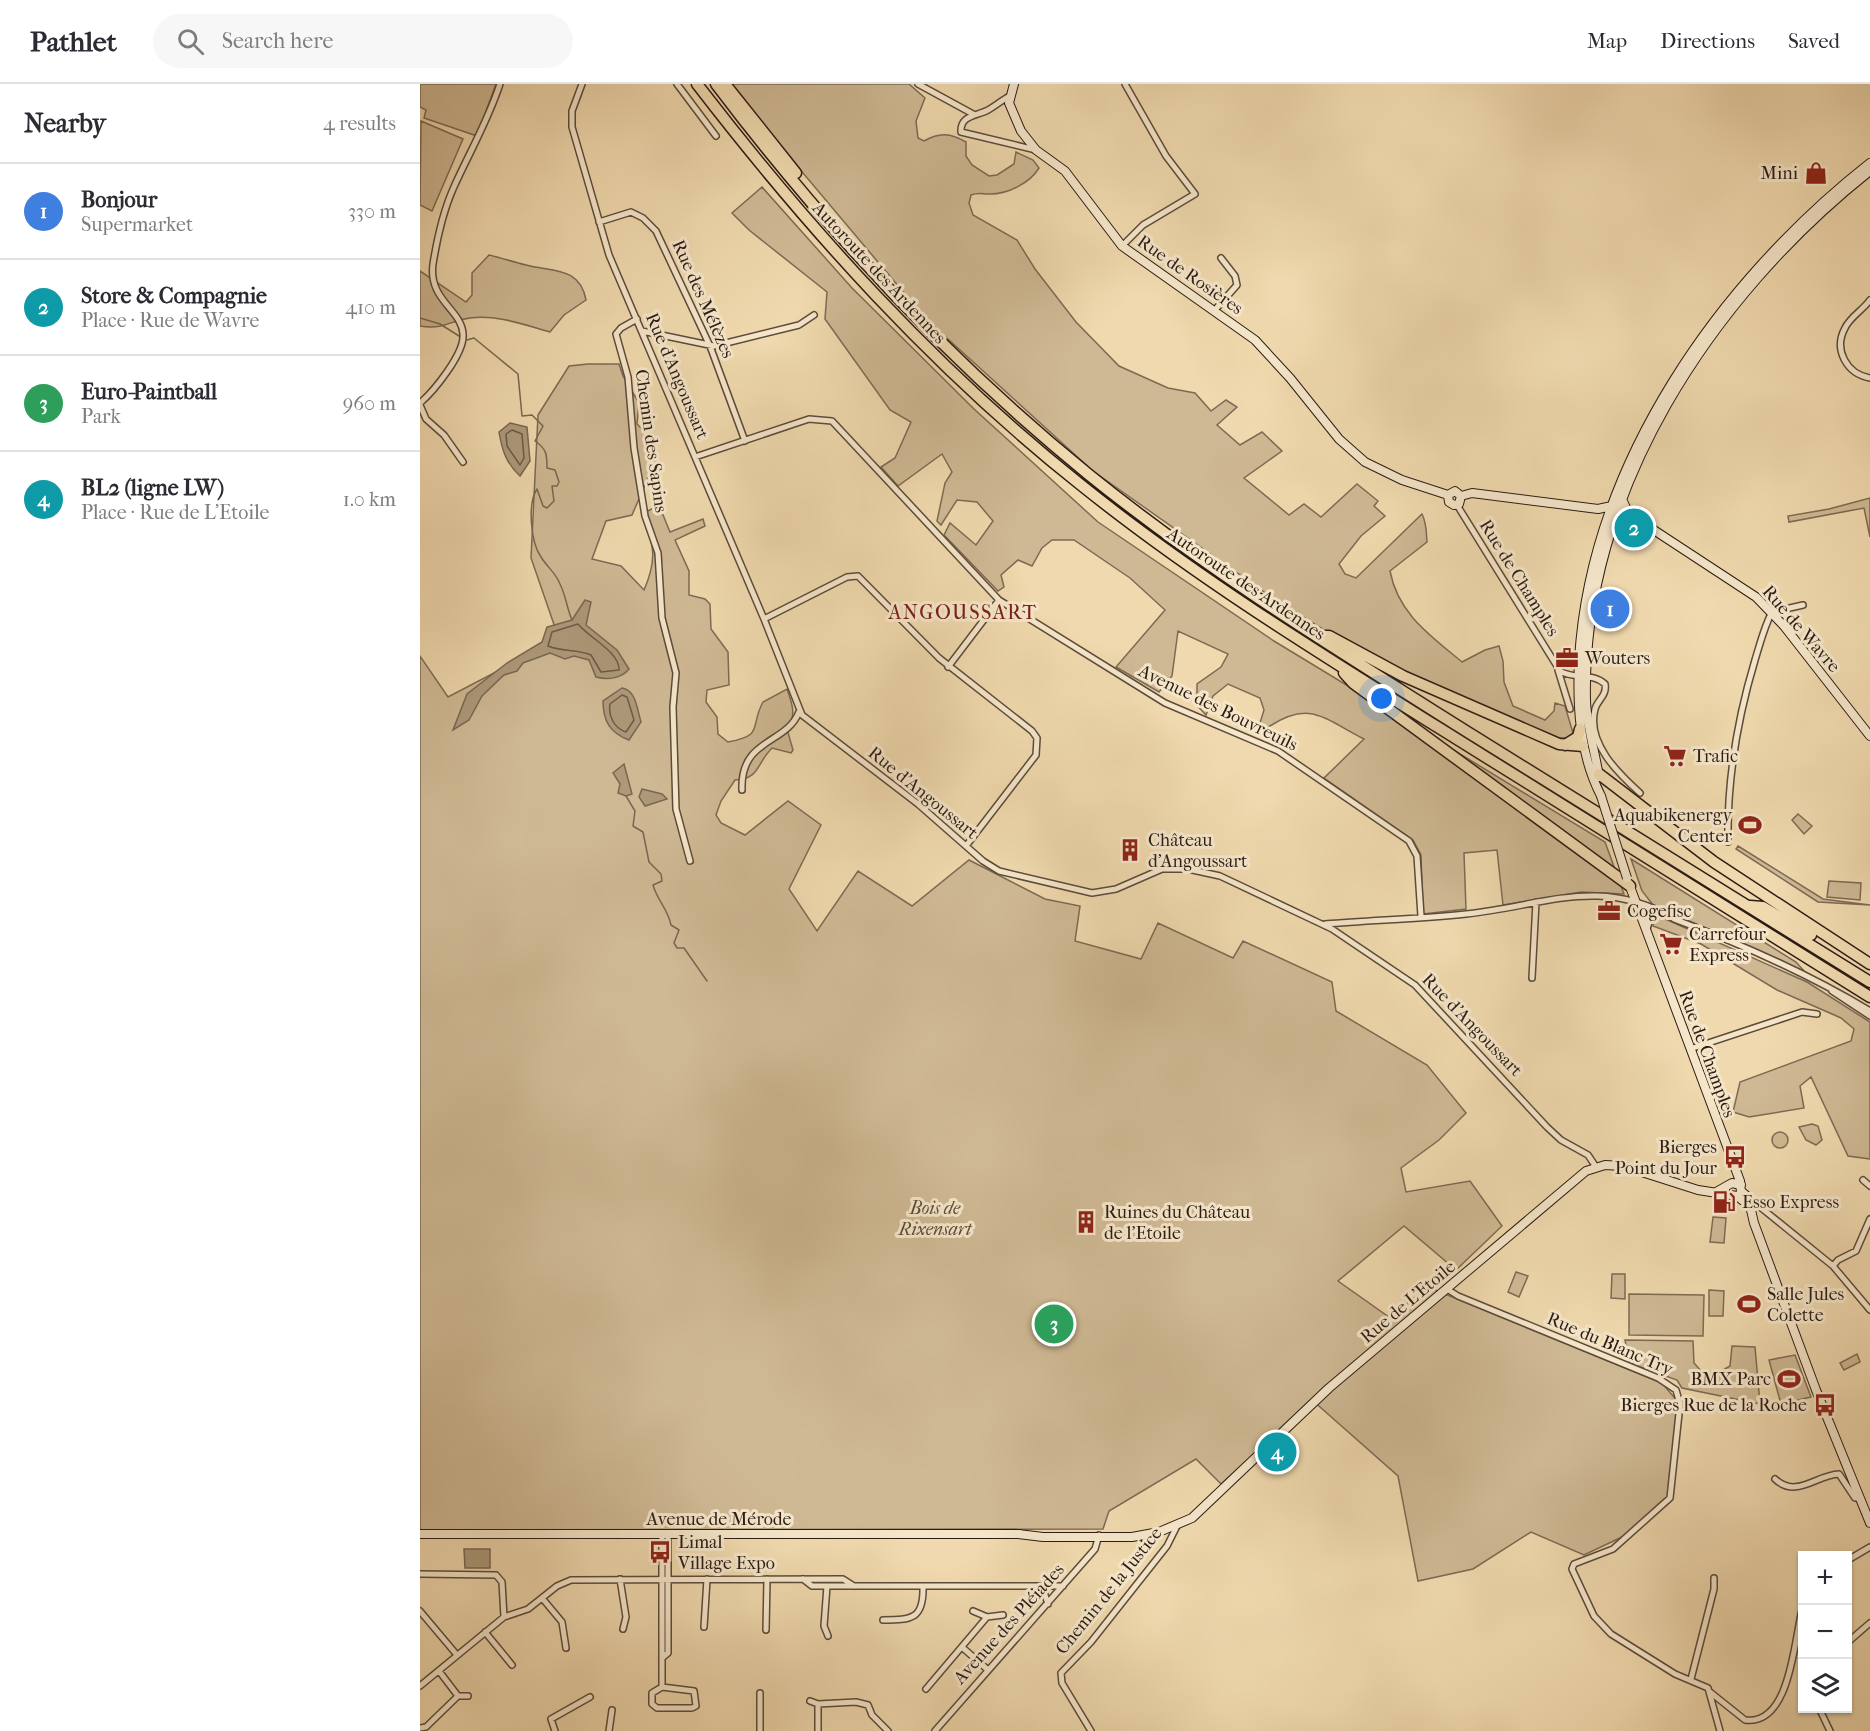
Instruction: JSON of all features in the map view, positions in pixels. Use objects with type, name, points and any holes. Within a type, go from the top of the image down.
[{"type":"highway","name":"Autoroute des Ardennes","points":[[697,84],[816,231],[873,293],[980,398],[1128,523],[1244,605],[1336,664],[1870,997]]},
{"type":"highway","name":"Autoroute des Ardennes","points":[[716,84],[816,209],[944,345],[1062,451],[1198,558],[1313,636],[1870,982]]},
{"type":"highway","points":[[725,84],[814,197],[816,209]]},
{"type":"highway","points":[[1313,636],[1329,636],[1403,676],[1565,745],[1583,746]]},
{"type":"highway","points":[[1336,664],[1353,683],[1628,882]]},
{"type":"highway","points":[[1565,745],[1578,737],[1580,729]]},
{"type":"highway","points":[[1601,786],[1622,793],[1714,862],[1870,964]]},
{"type":"highway","points":[[1601,786],[1622,793]]},
{"type":"highway","points":[[1747,906],[1763,907],[1828,944],[1870,964]]},
{"type":"street","points":[[463,462],[444,435],[426,419],[420,404],[449,368],[461,344],[463,332],[443,302],[434,283],[433,264],[453,189],[480,136],[500,84]]},
{"type":"street","name":"Rue d'Angoussart","points":[[582,84],[573,111],[572,128],[609,255],[764,619],[799,712],[918,804],[999,871],[1092,893],[1116,889],[1162,869],[1188,869],[1214,874],[1323,924],[1415,985],[1547,1127],[1561,1140],[1588,1155],[1596,1167]]},
{"type":"street","points":[[677,84],[716,136]]},
{"type":"street","points":[[918,84],[973,114],[984,112],[1008,97],[1014,84]]},
{"type":"street","points":[[1122,246],[1143,225],[1195,194],[1166,156],[1125,84]]},
{"type":"street","points":[[1008,97],[1015,121],[1036,150]]},
{"type":"street","name":"Rue de Rosières","points":[[973,114],[961,127],[963,134],[1036,150],[1065,171],[1122,246],[1255,340],[1276,361],[1326,425],[1365,462],[1402,480],[1448,495]]},
{"type":"street","points":[[1461,496],[1472,493],[1598,509],[1615,508],[1622,499],[1658,422],[1689,370],[1738,303],[1804,221],[1870,163]]},
{"type":"street","points":[[1601,786],[1589,752],[1583,746],[1580,729],[1583,677],[1592,610],[1608,526],[1648,429],[1684,366],[1734,297],[1786,244],[1870,171]]},
{"type":"street","name":"Rue des Mélèzes","points":[[599,222],[631,212],[644,218],[653,228],[678,275],[710,346],[745,441]]},
{"type":"street","points":[[1214,311],[1238,285],[1235,276],[1221,258]]},
{"type":"street","points":[[1870,300],[1845,327],[1841,338],[1841,350],[1848,367],[1857,374],[1870,378]]},
{"type":"street","points":[[642,331],[710,346],[799,325],[814,315]]},
{"type":"street","name":"Chemin des Sapins","points":[[637,320],[621,328],[616,334],[628,376],[634,448],[645,516],[658,553],[662,618],[676,673],[673,707],[676,809],[690,861]]},
{"type":"street","name":"Avenue des Bouvreuils","points":[[695,457],[809,420],[832,422],[999,600],[1165,702],[1278,751],[1403,837],[1414,848],[1417,856],[1421,916]]},
{"type":"street","points":[[1448,495],[1455,491],[1461,496]]},
{"type":"street","name":"Rue de Champles","points":[[1448,495],[1449,502],[1457,505],[1557,667],[1570,709]]},
{"type":"street","points":[[1457,505],[1461,496]]},
{"type":"street","name":"Rue de Wavre","points":[[1622,499],[1627,510],[1634,517],[1739,583],[1772,612],[1870,736]]},
{"type":"street","points":[[1598,509],[1608,526]]},
{"type":"street","points":[[1608,526],[1620,519],[1634,517]]},
{"type":"street","points":[[764,619],[847,577],[858,576],[948,666],[1032,731],[1039,746],[1036,755],[966,846]]},
{"type":"street","points":[[948,666],[999,600]]},
{"type":"street","points":[[1728,842],[1733,750],[1747,688],[1772,612],[1803,605]]},
{"type":"street","points":[[1557,667],[1564,674],[1598,679],[1605,684],[1605,694],[1595,709],[1597,736],[1604,754],[1620,775],[1640,793]]},
{"type":"street","points":[[1583,677],[1587,718],[1601,786]]},
{"type":"street","points":[[741,789],[742,769],[747,761],[763,744],[794,720],[799,712]]},
{"type":"street","name":"Rue de Champles","points":[[1601,786],[1628,882],[1734,1169],[1738,1192],[1870,1523]]},
{"type":"street","points":[[1323,924],[1467,914],[1592,895],[1635,899],[1675,919],[1774,961],[1870,1011]]},
{"type":"street","points":[[1532,978],[1536,902]]},
{"type":"street","points":[[1639,909],[1675,919]]},
{"type":"street","points":[[1647,931],[1650,919],[1659,915]]},
{"type":"street","points":[[1831,990],[1870,1016]]},
{"type":"street","points":[[1690,1049],[1802,1012],[1817,1014]]},
{"type":"street","points":[[1596,1167],[1623,1166],[1698,1190],[1738,1192],[1759,1204],[1833,1266],[1870,1310]]},
{"type":"street","name":"Rue de L'Etoile","points":[[1099,1535],[1145,1534],[1177,1526],[1203,1509],[1329,1388],[1574,1180],[1596,1167]]},
{"type":"street","points":[[1863,1180],[1870,1186]]},
{"type":"street","points":[[1833,1266],[1838,1260],[1856,1251],[1870,1219]]},
{"type":"street","name":"Rue du Blanc Try","points":[[1447,1289],[1458,1296],[1658,1378],[1676,1390],[1680,1404],[1670,1498],[1613,1549],[1572,1566],[1591,1611],[1605,1629],[1670,1671],[1692,1679]]},
{"type":"street","points":[[1775,1479],[1781,1485],[1792,1488],[1839,1474],[1855,1498],[1859,1498]]},
{"type":"street","name":"Chemin de la Justice","points":[[1091,1731],[1062,1683],[1061,1673],[1091,1642],[1167,1546],[1177,1526]]},
{"type":"street","name":"Avenue de Mérode","points":[[420,1534],[1099,1535]]},
{"type":"street","points":[[662,1687],[665,1534]]},
{"type":"street","name":"Avenue des Pléiades","points":[[935,1731],[1095,1550],[1099,1535]]},
{"type":"street","points":[[1852,1557],[1870,1546]]},
{"type":"street","points":[[420,1574],[496,1575],[502,1582],[504,1617]]},
{"type":"street","points":[[1714,1578],[1714,1589],[1692,1679],[1702,1683],[1745,1720],[1759,1720],[1772,1713],[1779,1702],[1798,1634]]},
{"type":"street","points":[[620,1579],[627,1617],[623,1629]]},
{"type":"street","points":[[704,1627],[707,1579]]},
{"type":"street","points":[[766,1630],[767,1579]]},
{"type":"street","points":[[803,1579],[809,1585],[827,1586],[1063,1586]]},
{"type":"street","points":[[420,1686],[504,1617],[528,1609],[560,1585],[571,1580],[846,1579],[854,1586]]},
{"type":"street","points":[[827,1586],[824,1626],[828,1636]]},
{"type":"street","points":[[882,1620],[906,1620],[913,1617],[924,1602],[923,1586]]},
{"type":"street","points":[[1042,1586],[1048,1604]]},
{"type":"street","points":[[542,1598],[562,1622],[566,1648]]},
{"type":"street","points":[[420,1611],[457,1655]]},
{"type":"street","points":[[973,1611],[987,1617],[1003,1615]]},
{"type":"street","points":[[926,1689],[987,1617]]},
{"type":"street","points":[[1852,1639],[1870,1623]]},
{"type":"street","points":[[485,1632],[512,1665]]},
{"type":"street","points":[[963,1648],[988,1670]]},
{"type":"street","points":[[439,1671],[458,1696]]},
{"type":"street","points":[[662,1687],[694,1691],[696,1706],[692,1708],[654,1707],[652,1694],[662,1687]]},
{"type":"street","points":[[1710,1692],[1720,1731]]},
{"type":"street","points":[[760,1693],[760,1731]]},
{"type":"street","points":[[425,1729],[458,1696],[468,1696]]},
{"type":"street","points":[[555,1731],[551,1719],[590,1697]]},
{"type":"street","points":[[810,1701],[818,1704],[863,1703],[888,1731]]},
{"type":"street","points":[[818,1704],[818,1731]]},
{"type":"street","points":[[609,1731],[612,1710]]},
{"type":"street","points":[[1821,1713],[1830,1731]]},
{"type":"green space","points":[[420,84],[496,84],[477,136],[424,118],[426,110],[420,107]]},
{"type":"green space","points":[[728,84],[909,84],[925,98],[916,121],[918,138],[924,141],[945,135],[966,142],[966,156],[972,165],[989,176],[997,175],[1014,164],[1016,152],[1033,160],[1039,168],[1018,187],[1004,192],[971,195],[969,203],[973,215],[1017,240],[1035,269],[1076,322],[1119,366],[1168,388],[1195,393],[1211,411],[1226,400],[1237,407],[1217,425],[1240,445],[1262,432],[1282,451],[1244,478],[1289,515],[1304,504],[1321,517],[1357,484],[1378,501],[1374,506],[1385,516],[1361,536],[1339,564],[1345,574],[1356,578],[1422,514],[1426,525],[1427,542],[1390,571],[1400,600],[1408,612],[1417,623],[1462,662],[1485,650],[1499,646],[1503,661],[1504,682],[1513,706],[1545,720],[1554,711],[1555,703],[1565,706],[1573,733],[1567,738],[1558,738],[1427,683],[1346,644],[1267,594],[1093,471],[926,319]]},
{"type":"green space","points":[[421,121],[463,139],[432,211],[420,205]]},
{"type":"green space","points":[[762,187],[852,288],[974,409],[1098,522],[1274,641],[1605,842],[1624,894],[1581,892],[1503,905],[1497,850],[1464,853],[1466,909],[1423,914],[1421,855],[1413,840],[1324,778],[1364,739],[1326,719],[1305,713],[1282,719],[1267,728],[1260,723],[1264,710],[1260,698],[1228,684],[1213,696],[1206,715],[1192,700],[1197,693],[1197,684],[1221,667],[1228,654],[1178,631],[1172,676],[1159,692],[1116,667],[1165,610],[1130,578],[1074,540],[1052,540],[1042,548],[1032,566],[1018,560],[1001,575],[1004,587],[998,591],[944,535],[950,523],[976,545],[993,521],[977,502],[957,500],[941,525],[937,521],[945,483],[952,472],[942,454],[898,486],[881,467],[895,458],[911,422],[890,410],[825,319],[827,292],[749,230],[732,213]]},
{"type":"green space","points":[[489,255],[563,272],[578,281],[586,300],[564,315],[550,332],[510,321],[480,317],[435,327],[420,326],[420,271],[466,302],[472,295],[472,273]]},
{"type":"green space","name":"Bois de Rixensart","points":[[619,364],[623,376],[639,403],[637,424],[649,436],[659,471],[649,476],[632,515],[606,521],[592,559],[621,566],[644,590],[651,569],[653,551],[644,513],[659,505],[670,532],[703,519],[705,526],[675,540],[689,571],[689,595],[705,599],[710,604],[711,629],[728,652],[729,685],[707,690],[706,702],[717,717],[718,734],[728,742],[752,733],[763,702],[787,689],[793,709],[792,719],[787,729],[793,750],[791,753],[772,748],[753,774],[735,780],[721,801],[716,815],[721,823],[745,835],[788,801],[821,825],[789,889],[817,931],[858,871],[912,906],[969,860],[1045,899],[1080,906],[1075,941],[1141,959],[1158,923],[1233,958],[1243,941],[1332,982],[1336,1011],[1427,1065],[1466,1113],[1439,1140],[1401,1168],[1406,1192],[1470,1181],[1502,1226],[1456,1270],[1404,1226],[1338,1281],[1389,1317],[1428,1287],[1662,1383],[1679,1403],[1669,1501],[1622,1537],[1584,1555],[1531,1532],[1473,1569],[1418,1581],[1398,1476],[1312,1400],[1221,1484],[1196,1459],[1109,1511],[1103,1529],[420,1530],[420,656],[448,697],[559,639],[531,558],[538,415],[569,366]]},
{"type":"green space","points":[[1870,498],[1870,537],[1864,508],[1789,522],[1788,516],[1829,509]]},
{"type":"green space","points":[[1798,814],[1812,826],[1804,834],[1792,820]]},
{"type":"green space","points":[[1738,846],[1823,899],[1870,905],[1818,902],[1736,849]]},
{"type":"green space","points":[[1631,859],[1796,962],[1805,972],[1653,905],[1642,891]]},
{"type":"green space","points":[[1829,881],[1861,883],[1860,900],[1827,897]]},
{"type":"green space","points":[[1663,918],[1807,982],[1870,1022],[1870,1159],[1848,1156],[1811,1077],[1800,1086],[1804,1108],[1749,1117],[1733,1112],[1740,1082],[1851,1041],[1854,1029],[1841,1018],[1777,990],[1701,944],[1653,926],[1654,919]]},
{"type":"green space","points":[[1812,1124],[1818,1126],[1822,1140],[1816,1145],[1806,1140],[1799,1127]]},
{"type":"green space","points":[[1780,1132],[1788,1140],[1780,1148],[1772,1140]]},
{"type":"green space","points":[[1713,1217],[1726,1218],[1724,1243],[1710,1242]]},
{"type":"green space","points":[[1516,1272],[1528,1276],[1519,1297],[1508,1292]]},
{"type":"green space","points":[[1612,1274],[1625,1274],[1625,1299],[1611,1298]]},
{"type":"green space","points":[[1709,1290],[1724,1291],[1723,1316],[1709,1316]]},
{"type":"green space","points":[[1629,1294],[1704,1295],[1703,1336],[1629,1335]]},
{"type":"green space","points":[[1625,1340],[1693,1341],[1694,1363],[1702,1372],[1718,1373],[1730,1366],[1732,1346],[1755,1347],[1760,1404],[1682,1388],[1677,1380],[1629,1363]]},
{"type":"green space","points":[[1857,1354],[1860,1362],[1844,1370],[1840,1363]]},
{"type":"green space","name":"BMX Parc","points":[[1795,1355],[1811,1397],[1781,1404],[1769,1360]]},
{"type":"water","points":[[510,423],[527,427],[530,461],[520,476],[508,461],[500,439],[499,432]]},
{"type":"water","points":[[585,600],[591,602],[586,625],[617,650],[629,669],[626,672],[614,678],[596,677],[589,660],[574,656],[565,659],[550,653],[523,663],[517,671],[504,675],[482,696],[469,720],[453,730],[467,694],[507,663],[542,642],[547,627],[572,620]]},
{"type":"water","points":[[622,688],[633,696],[641,722],[629,740],[612,730],[603,708],[603,701]]},
{"type":"water","points":[[624,764],[632,794],[626,796],[618,793],[620,784],[613,773]]},
{"type":"water","points":[[642,789],[662,794],[667,799],[645,806],[639,797]]},
{"type":"water","points":[[464,1549],[490,1549],[490,1568],[465,1568]]},
{"type":"waterway","points":[[420,318],[440,324],[459,336]]},
{"type":"waterway","points":[[467,340],[474,338],[518,374],[522,416],[532,415],[543,426],[535,441],[544,450],[547,468],[555,470],[559,482],[557,486],[552,486],[554,501],[547,508],[543,506],[537,489],[531,513],[533,533],[541,557],[554,573],[564,593],[572,620]]},
{"type":"waterway","points":[[626,796],[635,811],[633,826],[643,832],[649,862],[661,874],[662,881],[653,885],[671,925],[679,930],[674,943],[677,948],[684,948],[707,981]]},
{"type":"place","name":"Mini","points":[[1816,173]]},
{"type":"place","name":"Store & Compagnie","points":[[1634,528]]},
{"type":"place","name":"Bonjour","points":[[1610,609]]},
{"type":"place","name":"Wouters","points":[[1567,658]]},
{"type":"place","name":"Trafic","points":[[1675,756]]},
{"type":"place","name":"Aquabikenergy Center","points":[[1750,825]]},
{"type":"place","name":"Château d'Angoussart","points":[[1130,850]]},
{"type":"place","name":"Cogefisc","points":[[1609,911]]},
{"type":"place","name":"Carrefour Express","points":[[1671,944]]},
{"type":"place","name":"Bierges Point du Jour","points":[[1735,1157]]},
{"type":"place","name":"Esso Express","points":[[1724,1202]]},
{"type":"place","name":"Ruines du Château de l'Etoile","points":[[1086,1222]]},
{"type":"place","name":"Salle Jules Colette","points":[[1749,1304]]},
{"type":"place","name":"Euro-Paintball","points":[[1054,1324]]},
{"type":"place","name":"BMX Parc","points":[[1789,1379]]},
{"type":"place","name":"Bierges Rue de la Roche","points":[[1825,1405]]},
{"type":"place","name":"BL2 (ligne LW)","points":[[1277,1452]]},
{"type":"place","name":"Limal Village Expo","points":[[660,1552]]},
{"type":"district","name":"ANGOUSSART","points":[[963,612]]}]
